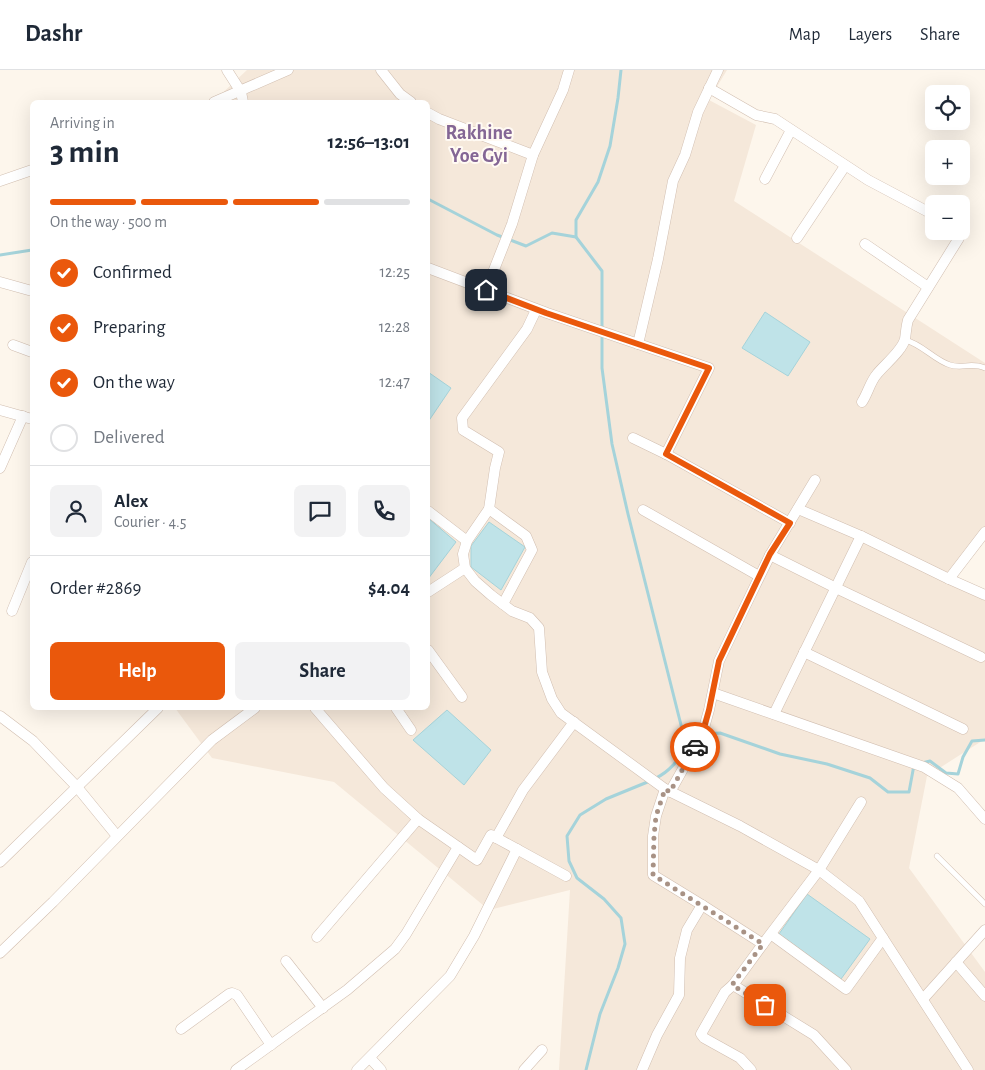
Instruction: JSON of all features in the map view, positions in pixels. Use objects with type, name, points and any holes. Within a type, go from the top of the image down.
[{"type":"street","points":[[228,70],[241,92],[243,100]]},
{"type":"street","points":[[219,100],[288,70]]},
{"type":"street","points":[[381,70],[400,94],[408,100]]},
{"type":"street","points":[[486,290],[512,224],[533,154],[563,90],[569,70]]},
{"type":"street","points":[[638,344],[658,259],[673,181],[685,155],[698,112],[718,70]]},
{"type":"street","points":[[709,88],[756,115],[775,120],[868,180],[925,210]]},
{"type":"street","points":[[430,114],[533,154]]},
{"type":"street","points":[[765,179],[791,130]]},
{"type":"street","points":[[797,238],[845,166]]},
{"type":"street","points":[[0,181],[30,171]]},
{"type":"street","points":[[862,402],[874,378],[905,340],[908,320],[957,240]]},
{"type":"street","points":[[865,244],[928,287]]},
{"type":"street","points":[[430,269],[536,310],[709,368],[666,454]]},
{"type":"street","points":[[0,282],[30,290]]},
{"type":"street","points":[[536,310],[527,329],[462,418],[463,430],[499,452],[489,509],[467,541],[463,554],[465,568],[475,581],[503,604],[512,611],[530,618],[539,628],[542,672],[552,699],[561,713],[668,790],[740,826],[819,870],[859,901],[968,1070]]},
{"type":"street","points":[[13,345],[30,351]]},
{"type":"street","points":[[0,410],[28,418],[0,468]]},
{"type":"street","points":[[633,438],[666,454],[790,523]]},
{"type":"street","points":[[763,944],[653,875],[656,816],[668,790],[702,735],[719,661],[770,554],[815,480]]},
{"type":"street","points":[[489,509],[526,536],[532,550],[503,604]]},
{"type":"street","points":[[798,509],[861,536],[985,595]]},
{"type":"street","points":[[643,510],[760,576]]},
{"type":"street","points":[[430,513],[467,541]]},
{"type":"street","points":[[949,579],[985,532]]},
{"type":"street","points":[[774,714],[861,536]]},
{"type":"street","points":[[770,554],[836,588],[981,657]]},
{"type":"street","points":[[12,612],[30,567]]},
{"type":"street","points":[[430,591],[465,568]]},
{"type":"street","points":[[804,652],[963,729]]},
{"type":"street","points":[[430,653],[462,698]]},
{"type":"street","points":[[713,693],[924,767],[958,788],[985,819]]},
{"type":"street","points":[[0,862],[156,710]]},
{"type":"street","points":[[0,954],[212,740],[252,710]]},
{"type":"street","points":[[317,710],[384,788],[418,819],[477,860],[491,835],[566,876]]},
{"type":"street","points":[[397,710],[411,730]]},
{"type":"street","points":[[0,716],[33,741],[77,787],[117,836]]},
{"type":"street","points":[[496,838],[523,790],[574,722]]},
{"type":"street","points":[[752,1070],[740,1058],[704,1038],[701,1034],[725,992],[772,935],[819,870],[861,802]]},
{"type":"street","points":[[317,938],[418,819]]},
{"type":"street","points":[[236,1070],[323,1008],[362,978],[395,949],[406,934],[458,846]]},
{"type":"street","points":[[357,1070],[450,976],[474,936],[517,849]]},
{"type":"street","points":[[642,1070],[657,1035],[679,995],[680,958],[687,930],[702,905]]},
{"type":"street","points":[[922,999],[985,930]]},
{"type":"street","points":[[772,935],[846,989],[883,938]]},
{"type":"street","points":[[286,961],[323,1008]]},
{"type":"street","points":[[956,962],[985,996]]},
{"type":"street","points":[[732,985],[814,1034],[846,1070]]},
{"type":"street","points":[[181,1029],[232,993],[237,995],[242,1001],[271,1045]]},
{"type":"street","points":[[524,1070],[542,1050]]},
{"type":"street","points":[[370,1058],[381,1070]]},
{"type":"lane","points":[[905,340],[917,344],[952,365],[978,365],[985,368]]},
{"type":"lane","points":[[937,856],[985,904]]},
{"type":"shaded area","points":[[247,70],[727,70],[709,100],[756,125],[734,201],[985,363],[985,527],[951,579],[985,597],[985,739],[927,776],[909,868],[985,972],[985,1070],[559,1070],[570,890],[489,910],[334,782],[212,758],[176,710],[430,710],[430,100],[213,100]]},
{"type":"water","points":[[765,312],[810,342],[788,376],[742,348]]},
{"type":"water","points":[[430,373],[451,388],[430,419]]},
{"type":"water","points":[[430,520],[456,542],[430,576]]},
{"type":"water","points":[[489,522],[525,547],[501,590],[471,567],[471,546]]},
{"type":"water","points":[[447,710],[491,750],[464,785],[413,740]]},
{"type":"water","points":[[807,894],[870,939],[841,979],[779,934]]},
{"type":"waterway","points":[[621,70],[610,146],[598,182],[576,220],[576,237],[602,271],[602,368],[612,444],[684,739],[680,756],[669,769],[656,778]]},
{"type":"waterway","points":[[430,200],[497,235],[526,246],[552,233],[576,237]]},
{"type":"waterway","points":[[0,255],[30,250]]},
{"type":"waterway","points":[[683,735],[720,733],[780,754],[827,764],[870,778],[888,792],[909,792],[914,765]]},
{"type":"waterway","points":[[922,763],[930,761],[946,773],[958,774],[963,757],[972,741],[985,740]]},
{"type":"waterway","points":[[586,1070],[600,1014],[625,944],[621,918],[604,899],[577,878],[569,861],[567,836],[580,815],[606,799],[650,781]]},
{"type":"way so far","points":[[695,747],[670,792],[665,789],[656,816],[653,875],[763,944],[732,985],[765,1005]]},
{"type":"district","name":"Rakhine Yoe Gyi","points":[[479,144]]},
{"type":"route","points":[[486,290],[546,313],[709,368],[666,454],[790,523],[770,554],[719,661],[709,710],[702,735],[695,747]]}]
